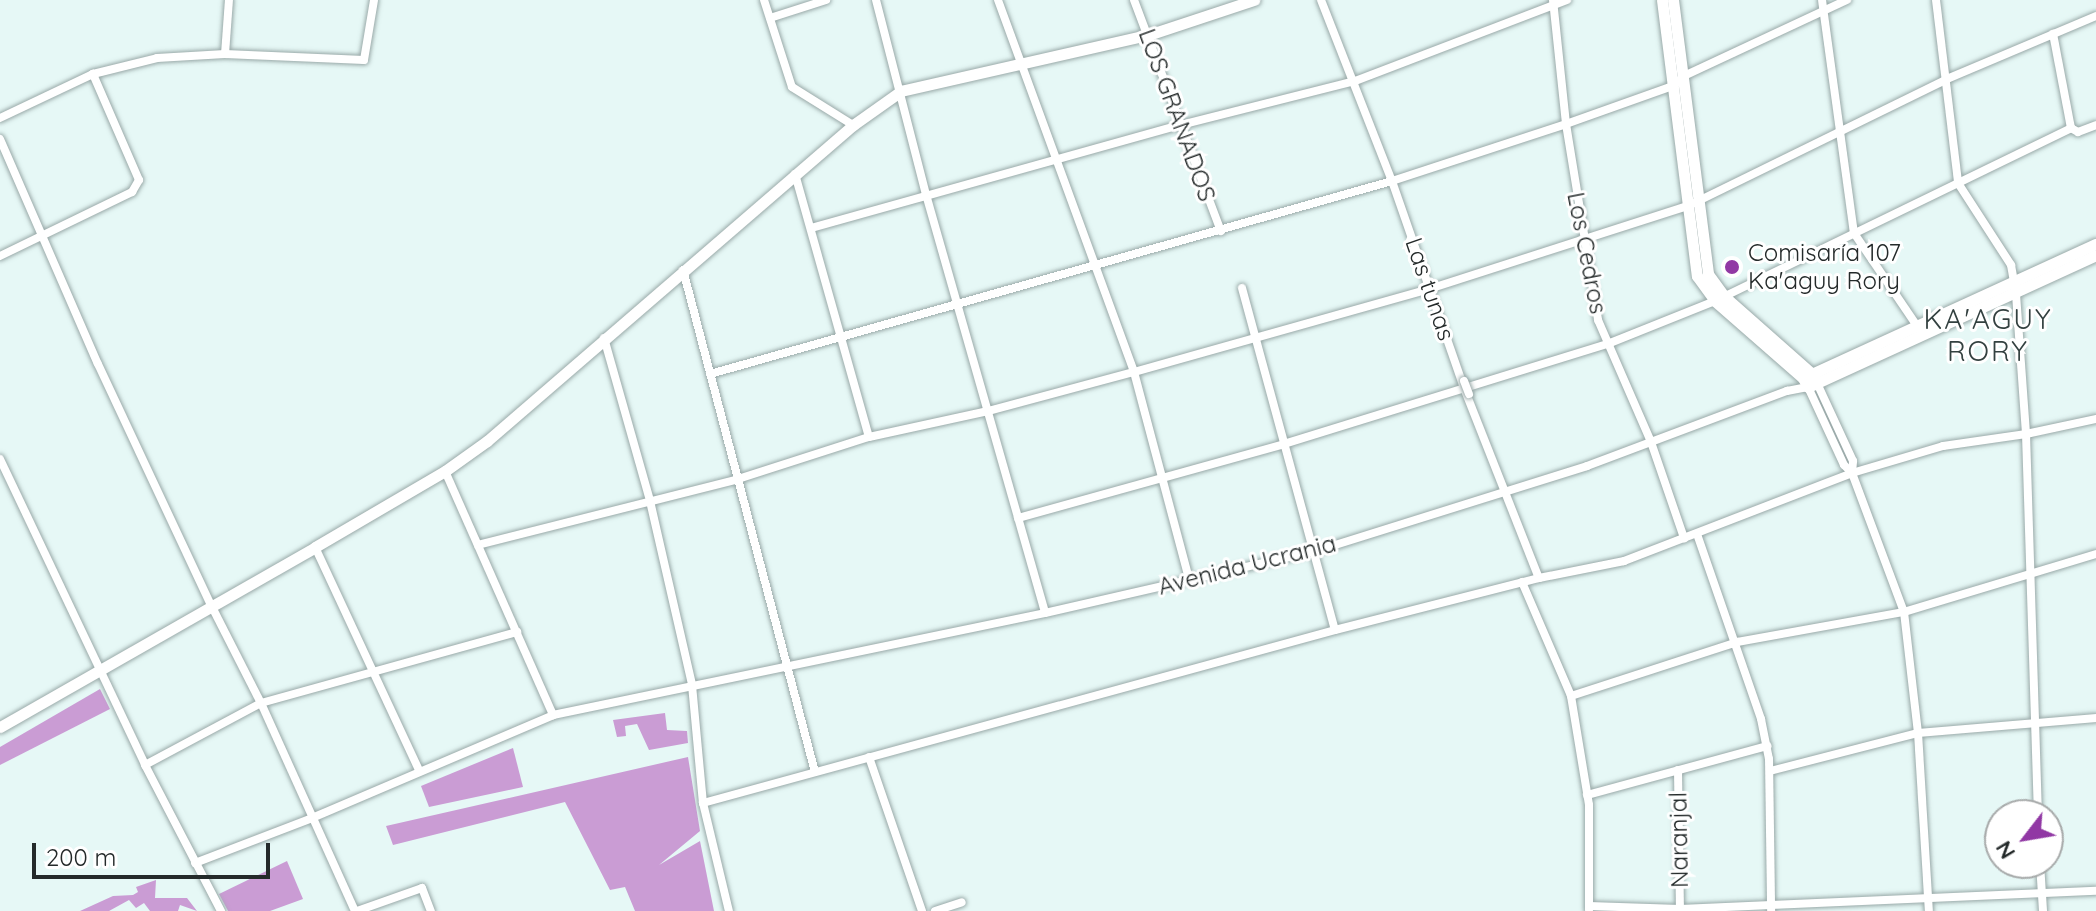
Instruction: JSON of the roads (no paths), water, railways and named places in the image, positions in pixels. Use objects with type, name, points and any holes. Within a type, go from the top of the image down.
[{"type":"street","points":[[225,54],[229,0]]},
{"type":"street","points":[[0,118],[93,74],[157,58],[225,54],[364,60],[374,0]]},
{"type":"street","points":[[764,0],[792,87],[853,125]]},
{"type":"street","points":[[770,18],[826,0]]},
{"type":"street","points":[[876,0],[927,198],[1045,613]]},
{"type":"street","points":[[998,0],[1134,372],[1189,579]]},
{"type":"street","name":"LOS GRANADOS","points":[[1134,0],[1221,231]]},
{"type":"street","points":[[0,727],[445,471],[487,441],[853,125],[901,91],[1022,61],[1148,35],[1254,0]]},
{"type":"street","name":"Las tunas","points":[[1321,0],[1392,181],[1429,289],[1539,578]]},
{"type":"street","points":[[811,228],[1181,125],[1352,82],[1567,0]]},
{"type":"street","points":[[1662,0],[1673,86],[1708,274],[1720,298],[1810,380],[1853,461],[1852,473],[1904,612],[1918,733],[1929,911]]},
{"type":"street","points":[[1673,0],[1684,76],[1693,204]]},
{"type":"street","points":[[1822,0],[1854,233],[1919,332]]},
{"type":"street","points":[[710,374],[1221,231],[1392,181],[1566,124],[1673,86],[1684,76],[1847,0]]},
{"type":"street","points":[[1936,0],[1958,183],[2011,265],[2015,288],[2026,434],[2037,799]]},
{"type":"street","name":"Los Cedros","points":[[1554,3],[1566,124],[1598,320],[1651,442],[1684,538]]},
{"type":"street","points":[[478,545],[738,479],[869,437],[988,411],[1134,372],[1429,289],[1583,240],[1693,204],[1947,79],[2096,16]]},
{"type":"street","points":[[2053,34],[2071,128],[2078,132],[2096,125]]},
{"type":"street","points":[[0,256],[132,192],[139,180],[93,74]]},
{"type":"street","points":[[1018,518],[1284,444],[1610,343],[1720,298],[2071,128]]},
{"type":"street","points":[[0,139],[41,236],[211,605],[261,703],[356,911],[422,888],[431,911]]},
{"type":"street","points":[[795,174],[869,437]]},
{"type":"street","name":"Avenida Ucrania","points":[[2015,288],[2096,244]]},
{"type":"street","name":"Avenida Ucrania","points":[[195,863],[312,818],[553,715],[1045,613],[1316,551],[1506,491],[1651,442],[1787,391],[2015,288],[2096,255]]},
{"type":"street","points":[[683,270],[815,772]]},
{"type":"street","points":[[1242,288],[1335,630]]},
{"type":"street","points":[[604,338],[650,501],[692,685],[703,803],[729,911]]},
{"type":"street","points":[[703,803],[1335,630],[1522,582],[1624,561],[1852,473],[1943,446],[2026,434],[2096,419]]},
{"type":"street","points":[[0,459],[145,765],[221,911]]},
{"type":"street","points":[[445,471],[553,715]]},
{"type":"street","points":[[1697,534],[1732,643],[1761,719],[1767,746],[1771,907]]},
{"type":"street","points":[[315,547],[419,770]]},
{"type":"street","points":[[1571,696],[1732,643],[1904,612],[2096,554]]},
{"type":"street","points":[[1522,582],[1571,696],[1587,795],[1589,909],[1771,907],[1927,896],[2096,891]]},
{"type":"street","points":[[145,765],[261,703],[517,632]]},
{"type":"street","points":[[1770,771],[1918,733],[2096,718]]},
{"type":"street","points":[[1587,795],[1767,746]]},
{"type":"street","points":[[869,757],[922,911]]},
{"type":"street","name":"Naranjal","points":[[1678,770],[1680,910]]},
{"type":"street","points":[[2041,879],[2043,911]]},
{"type":"street","points":[[935,911],[962,902]]},
{"type":"place","name":"Comisaría 107 Ka'aguy Rory","points":[[1732,267]]},
{"type":"district","name":"KA'AGUY RORY","points":[[1988,335]]}]
